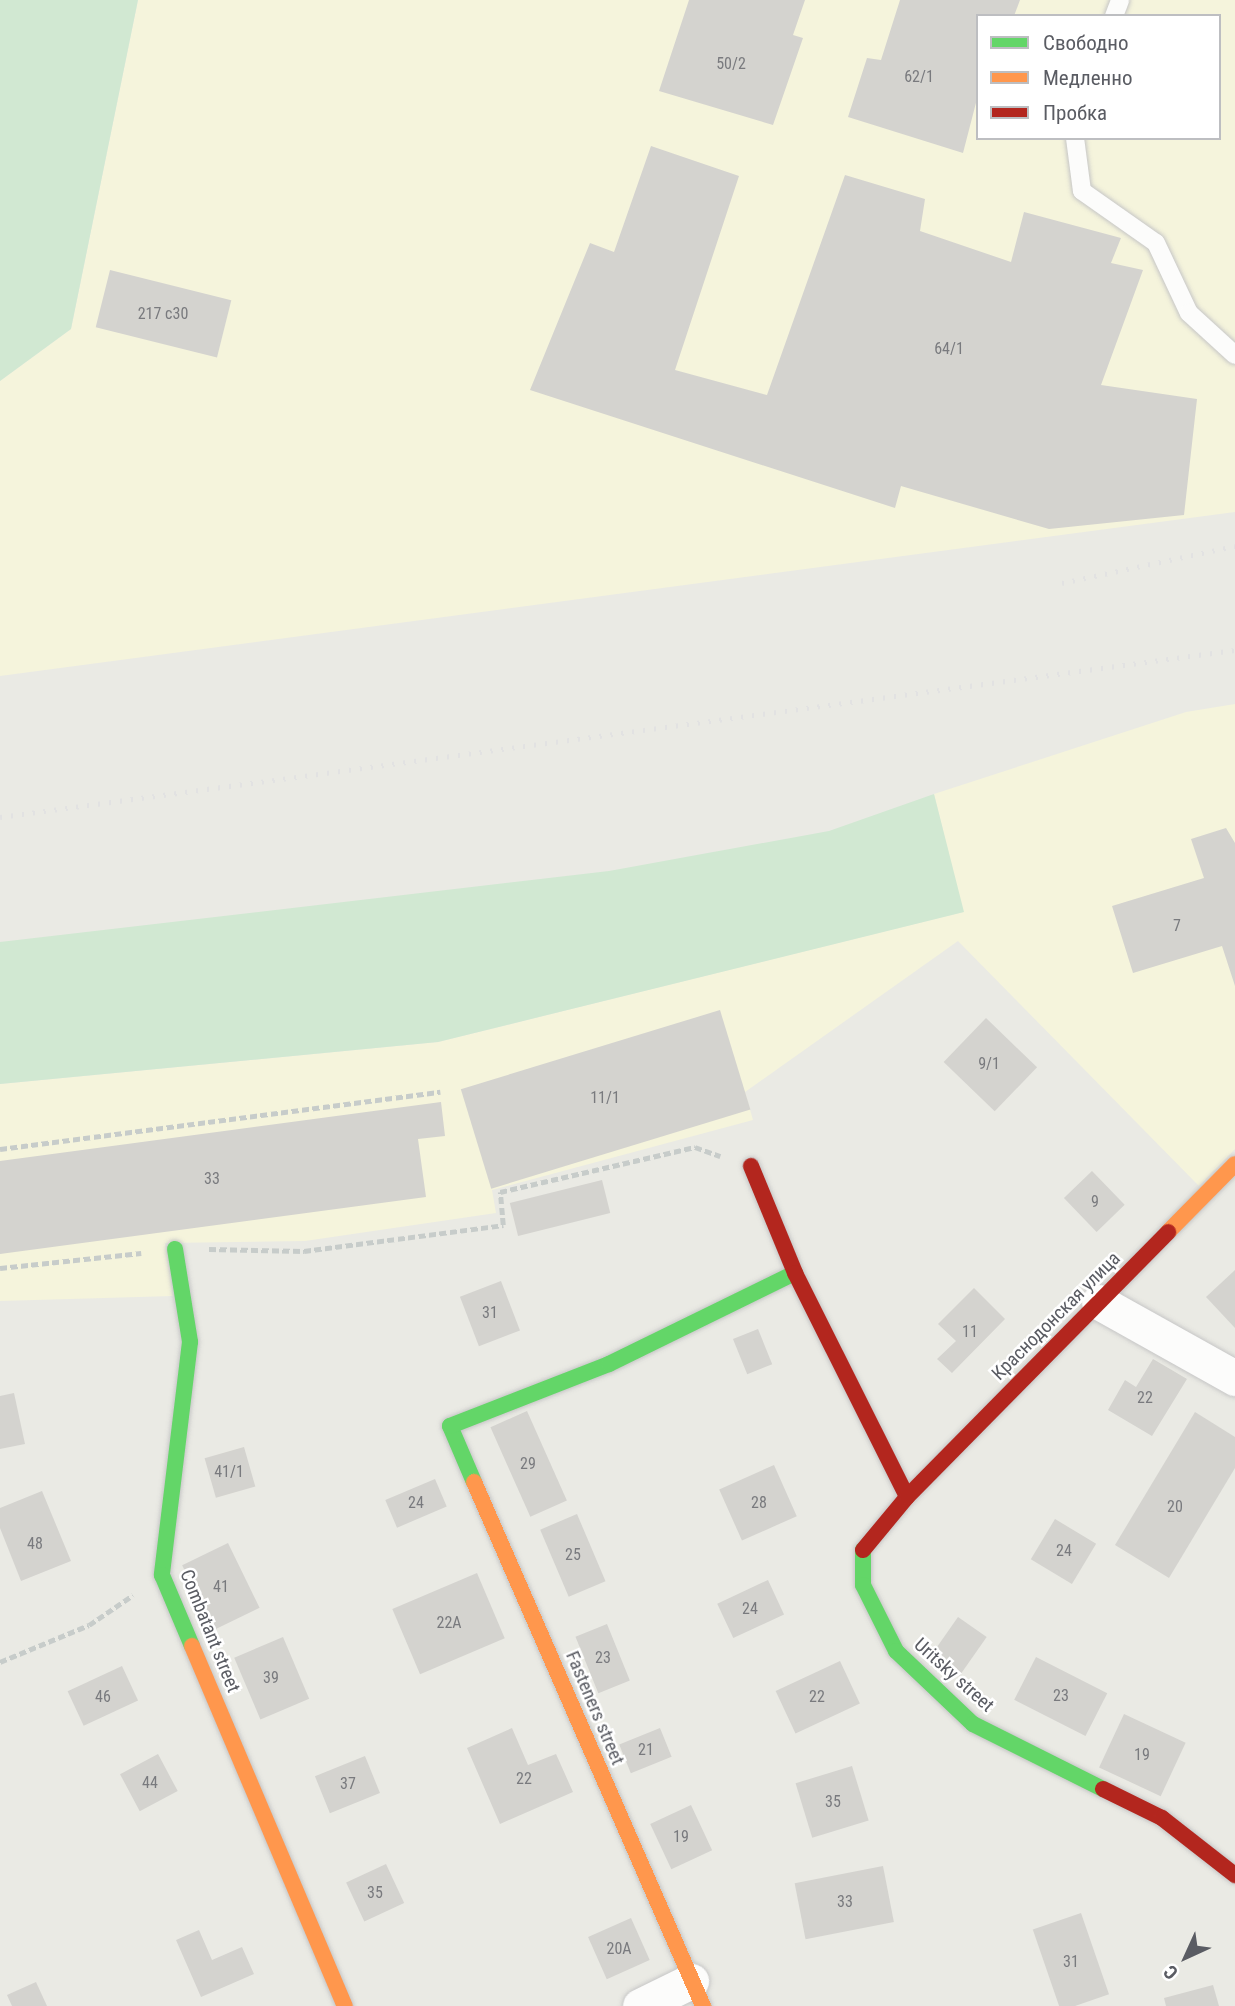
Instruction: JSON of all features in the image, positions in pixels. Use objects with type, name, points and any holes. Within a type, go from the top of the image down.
[{"type":"street","name":"Краснодонская улица","points":[[907,1497],[1235,1164]]},
{"type":"street","points":[[751,1166],[795,1273],[907,1497]]},
{"type":"street","name":"Combatant street","points":[[175,1249],[190,1342],[162,1575],[345,2006]]},
{"type":"street","name":"Fasteners street","points":[[697,1994],[450,1426],[609,1364],[795,1273]]},
{"type":"street","points":[[1099,1301],[1235,1378]]},
{"type":"street","name":"Uritsky street","points":[[907,1497],[863,1548],[863,1585],[896,1651],[973,1724],[1162,1818],[1235,1875]]},
{"type":"street","points":[[640,2006],[697,1994]]},
{"type":"lane","points":[[1075,140],[1082,191],[1156,243],[1189,313],[1235,355]]},
{"type":"path","points":[[0,1149],[440,1092]]},
{"type":"path","points":[[0,1268],[175,1249],[304,1251],[503,1225],[500,1192],[695,1147],[751,1166]]},
{"type":"path","points":[[0,1662],[89,1625],[162,1575]]},
{"type":"shaded area","points":[[0,0],[138,0],[71,329],[0,381]]},
{"type":"shaded area","points":[[138,0],[1235,0],[1235,512],[0,676],[0,381],[71,329]]},
{"type":"shaded area","points":[[1235,704],[1235,1149],[1199,1186],[958,941],[745,1092],[753,1120],[492,1190],[496,1213],[305,1241],[165,1243],[173,1296],[0,1301],[0,1084],[438,1042],[963,912],[934,794],[1186,712]]},
{"type":"shaded area","points":[[934,794],[964,912],[438,1042],[0,1084],[0,942],[609,871],[829,831]]},
{"type":"building","points":[[689,0],[805,0],[793,35],[803,38],[773,125],[659,91]]},
{"type":"building","points":[[900,0],[1020,0],[1015,14],[976,14],[976,103],[963,153],[848,117],[867,58],[881,60]]},
{"type":"building","points":[[651,146],[739,176],[675,370],[767,395],[845,175],[925,199],[920,231],[1011,262],[1024,212],[1121,238],[1111,263],[1143,270],[1101,385],[1197,399],[1184,515],[1049,529],[901,486],[895,508],[530,390],[590,243],[614,252]]},
{"type":"building","points":[[110,270],[231,300],[217,357],[96,327]]},
{"type":"building","points":[[1226,828],[1235,843],[1235,986],[1222,946],[1133,973],[1112,906],[1204,878],[1191,839]]},
{"type":"building","points":[[720,1010],[750,1109],[491,1189],[461,1089]]},
{"type":"building","points":[[986,1018],[1037,1067],[995,1111],[944,1062]]},
{"type":"building","points":[[441,1102],[445,1136],[418,1139],[426,1197],[0,1254],[0,1161]]},
{"type":"building","points":[[1092,1171],[1125,1205],[1097,1232],[1064,1198]]},
{"type":"building","points":[[602,1180],[610,1213],[518,1236],[510,1203]]},
{"type":"building","points":[[1235,1270],[1235,1328],[1206,1297]]},
{"type":"building","points":[[501,1281],[520,1330],[479,1346],[460,1297]]},
{"type":"building","points":[[974,1288],[1005,1319],[952,1373],[937,1359],[956,1341],[938,1324]]},
{"type":"building","points":[[758,1329],[772,1364],[747,1374],[733,1339]]},
{"type":"building","points":[[1153,1359],[1187,1379],[1152,1436],[1108,1410],[1125,1380],[1136,1387]]},
{"type":"building","points":[[14,1393],[25,1444],[0,1449],[0,1396]]},
{"type":"building","points":[[527,1411],[567,1501],[530,1517],[490,1427]]},
{"type":"building","points":[[1195,1412],[1235,1437],[1235,1468],[1169,1578],[1115,1545]]},
{"type":"building","points":[[244,1447],[255,1486],[216,1498],[205,1458]]},
{"type":"building","points":[[774,1465],[797,1516],[742,1541],[719,1489]]},
{"type":"building","points":[[435,1479],[447,1507],[397,1528],[385,1500]]},
{"type":"building","points":[[42,1491],[71,1561],[21,1581],[0,1528],[0,1508]]},
{"type":"building","points":[[577,1514],[606,1581],[569,1597],[540,1530]]},
{"type":"building","points":[[1055,1519],[1096,1544],[1072,1584],[1031,1559]]},
{"type":"building","points":[[228,1543],[260,1608],[214,1630],[182,1565]]},
{"type":"building","points":[[477,1573],[505,1638],[420,1674],[392,1609]]},
{"type":"building","points":[[768,1580],[784,1614],[733,1638],[717,1604]]},
{"type":"building","points":[[958,1617],[987,1637],[960,1676],[931,1656]]},
{"type":"building","points":[[607,1624],[630,1681],[598,1693],[575,1637]]},
{"type":"building","points":[[283,1637],[309,1699],[260,1719],[234,1658]]},
{"type":"building","points":[[1036,1657],[1107,1693],[1085,1736],[1014,1700]]},
{"type":"building","points":[[840,1661],[860,1704],[796,1734],[776,1691]]},
{"type":"building","points":[[122,1666],[138,1700],[84,1726],[68,1691]]},
{"type":"building","points":[[1124,1714],[1186,1743],[1161,1796],[1099,1767]]},
{"type":"building","points":[[512,1728],[528,1765],[556,1754],[573,1792],[500,1824],[467,1748]]},
{"type":"building","points":[[660,1728],[672,1757],[631,1773],[619,1744]]},
{"type":"building","points":[[158,1754],[178,1791],[140,1811],[120,1774]]},
{"type":"building","points":[[365,1756],[380,1793],[330,1813],[315,1776]]},
{"type":"building","points":[[852,1766],[869,1821],[812,1838],[796,1783]]},
{"type":"building","points":[[691,1805],[712,1850],[671,1869],[650,1824]]},
{"type":"building","points":[[386,1864],[404,1903],[364,1922],[346,1883]]},
{"type":"building","points":[[883,1866],[894,1922],[806,1939],[795,1883]]},
{"type":"building","points":[[1081,1913],[1109,1994],[1075,2006],[1059,2006],[1033,1930]]},
{"type":"building","points":[[631,1918],[650,1960],[607,1979],[588,1937]]},
{"type":"building","points":[[199,1930],[212,1960],[242,1947],[254,1974],[201,1997],[176,1940]]},
{"type":"building","points":[[36,1982],[47,2006],[12,2006],[7,1995]]},
{"type":"building","points":[[1213,1985],[1219,2006],[1166,2006],[1164,1998]]},
{"type":"railway","points":[[1062,583],[1235,546]]},
{"type":"railway","points":[[0,817],[1235,650]]},
{"type":"traffic: fast","points":[[175,1249],[190,1342],[162,1575],[192,1646]]},
{"type":"traffic: fast","points":[[474,1482],[450,1426],[609,1364],[795,1273]]},
{"type":"traffic: fast","points":[[863,1550],[863,1585],[896,1651],[973,1724],[1103,1789]]},
{"type":"traffic: slow","points":[[1168,1232],[1235,1164]]},
{"type":"traffic: slow","points":[[474,1482],[703,2006]]},
{"type":"traffic: slow","points":[[192,1646],[345,2006]]},
{"type":"traffic: jam","points":[[751,1166],[795,1273],[907,1497],[863,1550]]},
{"type":"traffic: jam","points":[[907,1497],[1168,1232]]},
{"type":"traffic: jam","points":[[1103,1789],[1162,1818],[1235,1875]]}]
